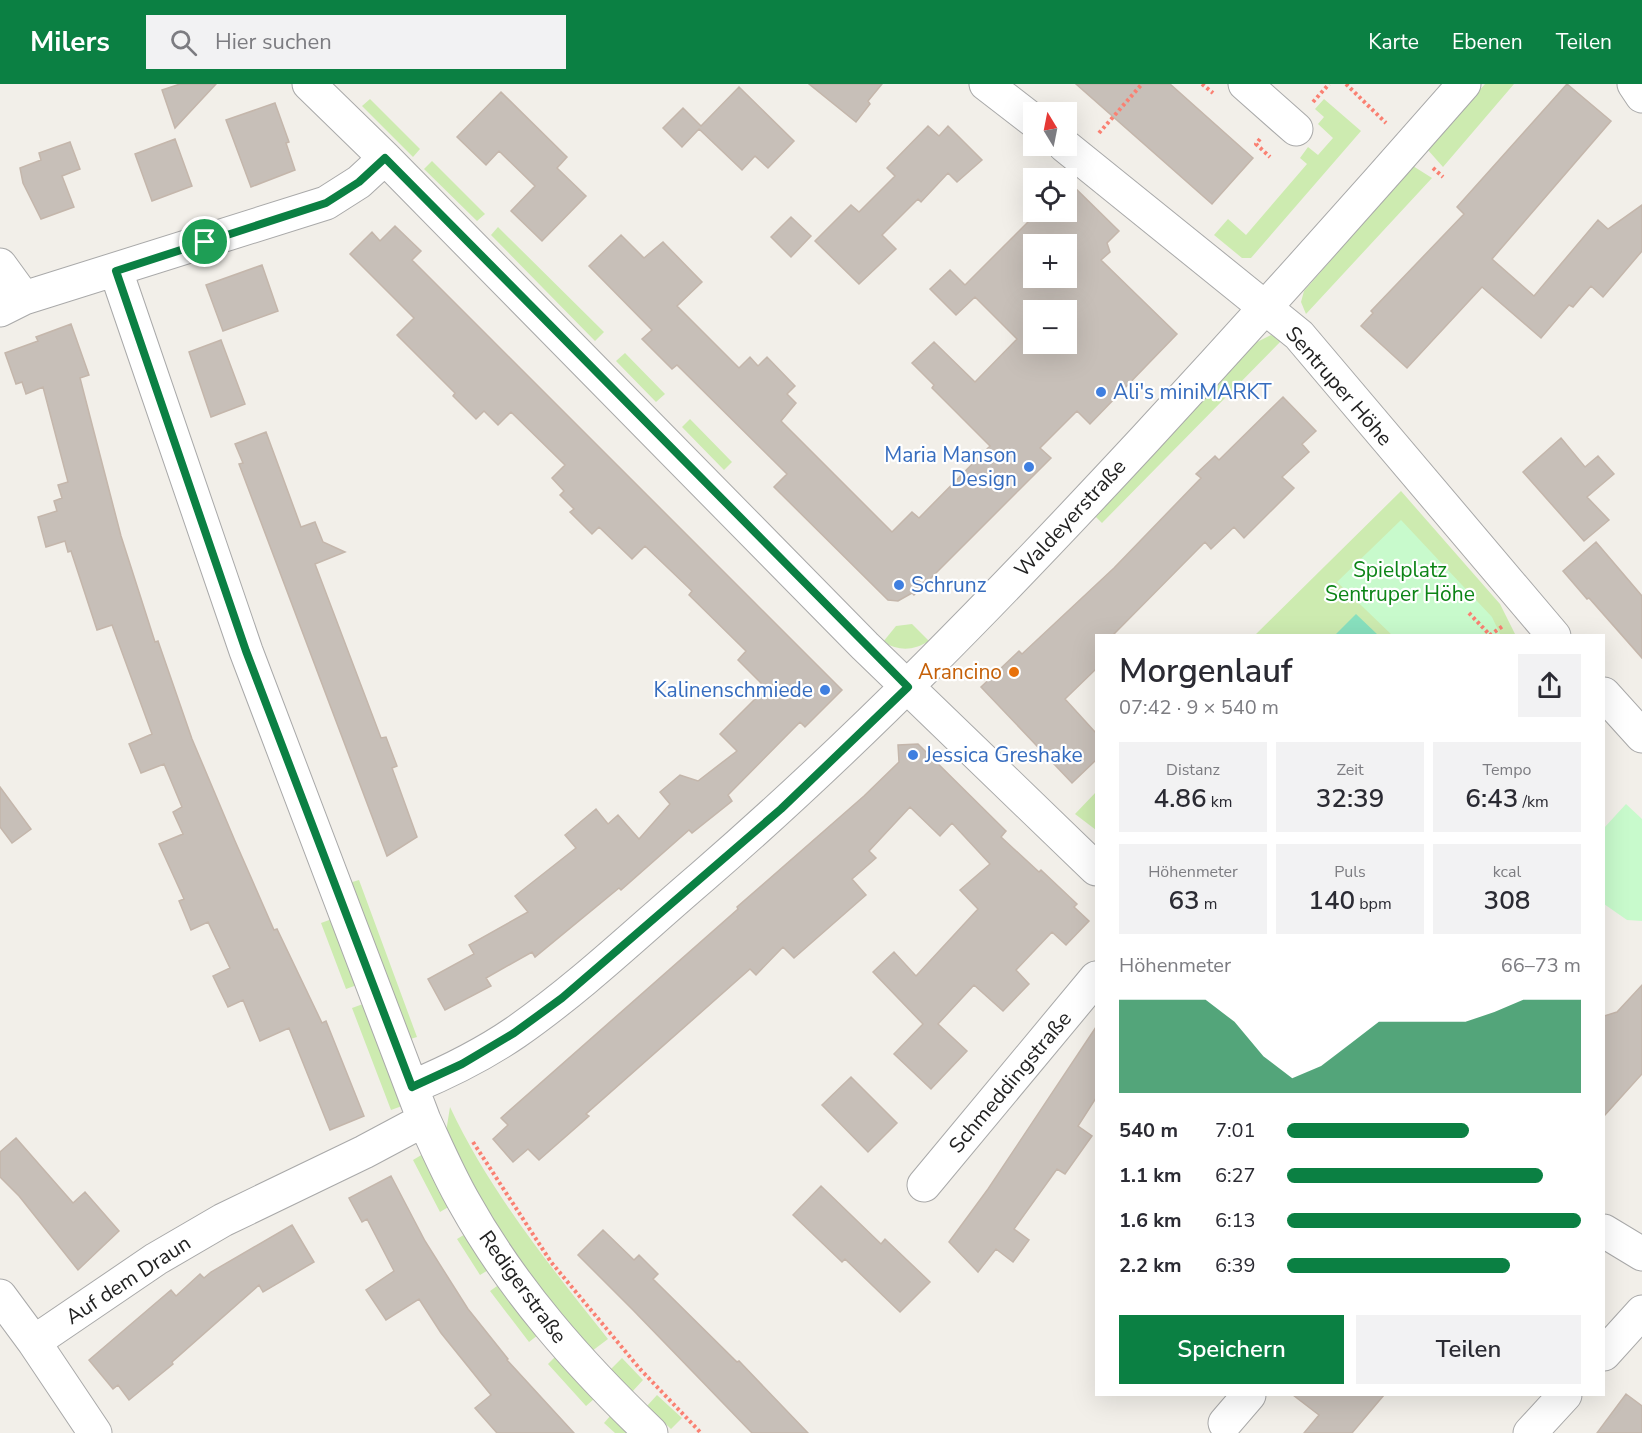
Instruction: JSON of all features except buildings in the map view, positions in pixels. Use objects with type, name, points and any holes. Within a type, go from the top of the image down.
[{"type":"street","points":[[309,84],[908,687],[1095,868]]},
{"type":"street","points":[[986,84],[1023,113]]},
{"type":"street","points":[[1245,84],[1302,119]]},
{"type":"street","name":"Waldeyerstraße","points":[[412,1087],[471,1059],[514,1033],[562,998],[781,809],[908,687],[1070,520],[1266,307],[1464,84]]},
{"type":"street","points":[[1634,84],[1642,96]]},
{"type":"street","name":"Sentruper Höhe","points":[[1077,155],[1299,335],[1552,634]]},
{"type":"street","points":[[0,266],[12,304],[326,203],[359,182],[385,158]]},
{"type":"street","name":"Redigerstraße","points":[[116,271],[246,651],[424,1120],[465,1204],[523,1293],[566,1346],[611,1395],[651,1433]]},
{"type":"street","points":[[1605,695],[1642,736]]},
{"type":"street","name":"Schmeddingstraße","points":[[924,1185],[1095,979]]},
{"type":"street","name":"Auf dem Draun","points":[[34,1342],[156,1258],[223,1220],[364,1152],[424,1120]]},
{"type":"street","points":[[1605,1232],[1642,1254]]},
{"type":"street","points":[[0,1296],[95,1433]]},
{"type":"street","points":[[1605,1353],[1642,1312]]},
{"type":"street","points":[[1225,1423],[1248,1396]]},
{"type":"street","points":[[1530,1433],[1564,1396]]},
{"type":"path","points":[[1077,146],[1142,84]]},
{"type":"path","points":[[1302,119],[1311,104],[1329,84]]},
{"type":"path","points":[[471,1140],[551,1262],[640,1369],[701,1433]]},
{"type":"green space","points":[[1485,84],[1514,84],[1443,167],[1427,149]]},
{"type":"green space","points":[[370,99],[420,149],[413,157],[362,106]]},
{"type":"green space","points":[[1324,99],[1361,131],[1251,258],[1242,258],[1214,235],[1228,219],[1246,235],[1307,164],[1300,158],[1308,147],[1318,155],[1333,138],[1318,124],[1324,117],[1315,109]]},
{"type":"green space","points":[[432,161],[485,214],[477,221],[424,169]]},
{"type":"green space","points":[[1413,166],[1432,178],[1306,314],[1301,302],[1304,291]]},
{"type":"green space","points":[[498,227],[604,332],[595,341],[491,235]]},
{"type":"green space","points":[[1271,335],[1282,340],[1102,523],[1095,516],[1255,343]]},
{"type":"green space","points":[[625,353],[665,394],[656,402],[616,361]]},
{"type":"green space","points":[[690,419],[732,462],[724,470],[682,427]]},
{"type":"green space","points":[[1401,491],[1500,604],[1515,634],[1256,634]]},
{"type":"green space","name":"Spielplatz Sentruper Höhe","points":[[1401,520],[1492,617],[1500,634],[1391,634],[1337,582]]},
{"type":"green space","points":[[1356,614],[1377,634],[1336,634]]},
{"type":"green space","points":[[912,624],[929,641],[906,649],[883,642],[896,626]]},
{"type":"green space","points":[[1095,793],[1095,829],[1075,814]]},
{"type":"green space","points":[[1626,804],[1642,819],[1642,921],[1627,920],[1605,905],[1605,827]]},
{"type":"green space","points":[[359,880],[417,1037],[407,1040],[349,883]]},
{"type":"green space","points":[[332,919],[357,985],[346,989],[321,923]]},
{"type":"green space","points":[[363,1004],[402,1106],[391,1110],[352,1008]]},
{"type":"green space","points":[[450,1107],[502,1199],[608,1339],[592,1351],[530,1276],[495,1227],[446,1132]]},
{"type":"green space","points":[[423,1154],[450,1206],[440,1212],[413,1160]]},
{"type":"green space","points":[[467,1233],[490,1269],[480,1275],[457,1239]]},
{"type":"green space","points":[[500,1284],[538,1335],[529,1342],[490,1291]]},
{"type":"green space","points":[[556,1356],[594,1399],[586,1406],[548,1364]]},
{"type":"green space","points":[[622,1358],[643,1380],[631,1393],[609,1371]]},
{"type":"green space","points":[[657,1395],[682,1418],[671,1429],[647,1406]]},
{"type":"green space","points":[[611,1415],[631,1433],[615,1433],[604,1423]]},
{"type":"place","name":"Ali's miniMARKT","points":[[1101,392]]},
{"type":"place","name":"Maria Manson Design","points":[[1029,467]]},
{"type":"place","name":"Schrunz","points":[[899,585]]},
{"type":"place","name":"Arancino","points":[[1014,672]]},
{"type":"place","name":"Kalinenschmiede","points":[[825,690]]},
{"type":"place","name":"Jessica Greshake","points":[[913,755]]},
{"type":"route","points":[[385,158],[908,687],[781,809],[562,998],[514,1033],[462,1064],[412,1087],[246,651],[116,271],[205,242],[326,203],[359,182],[385,158]]}]
